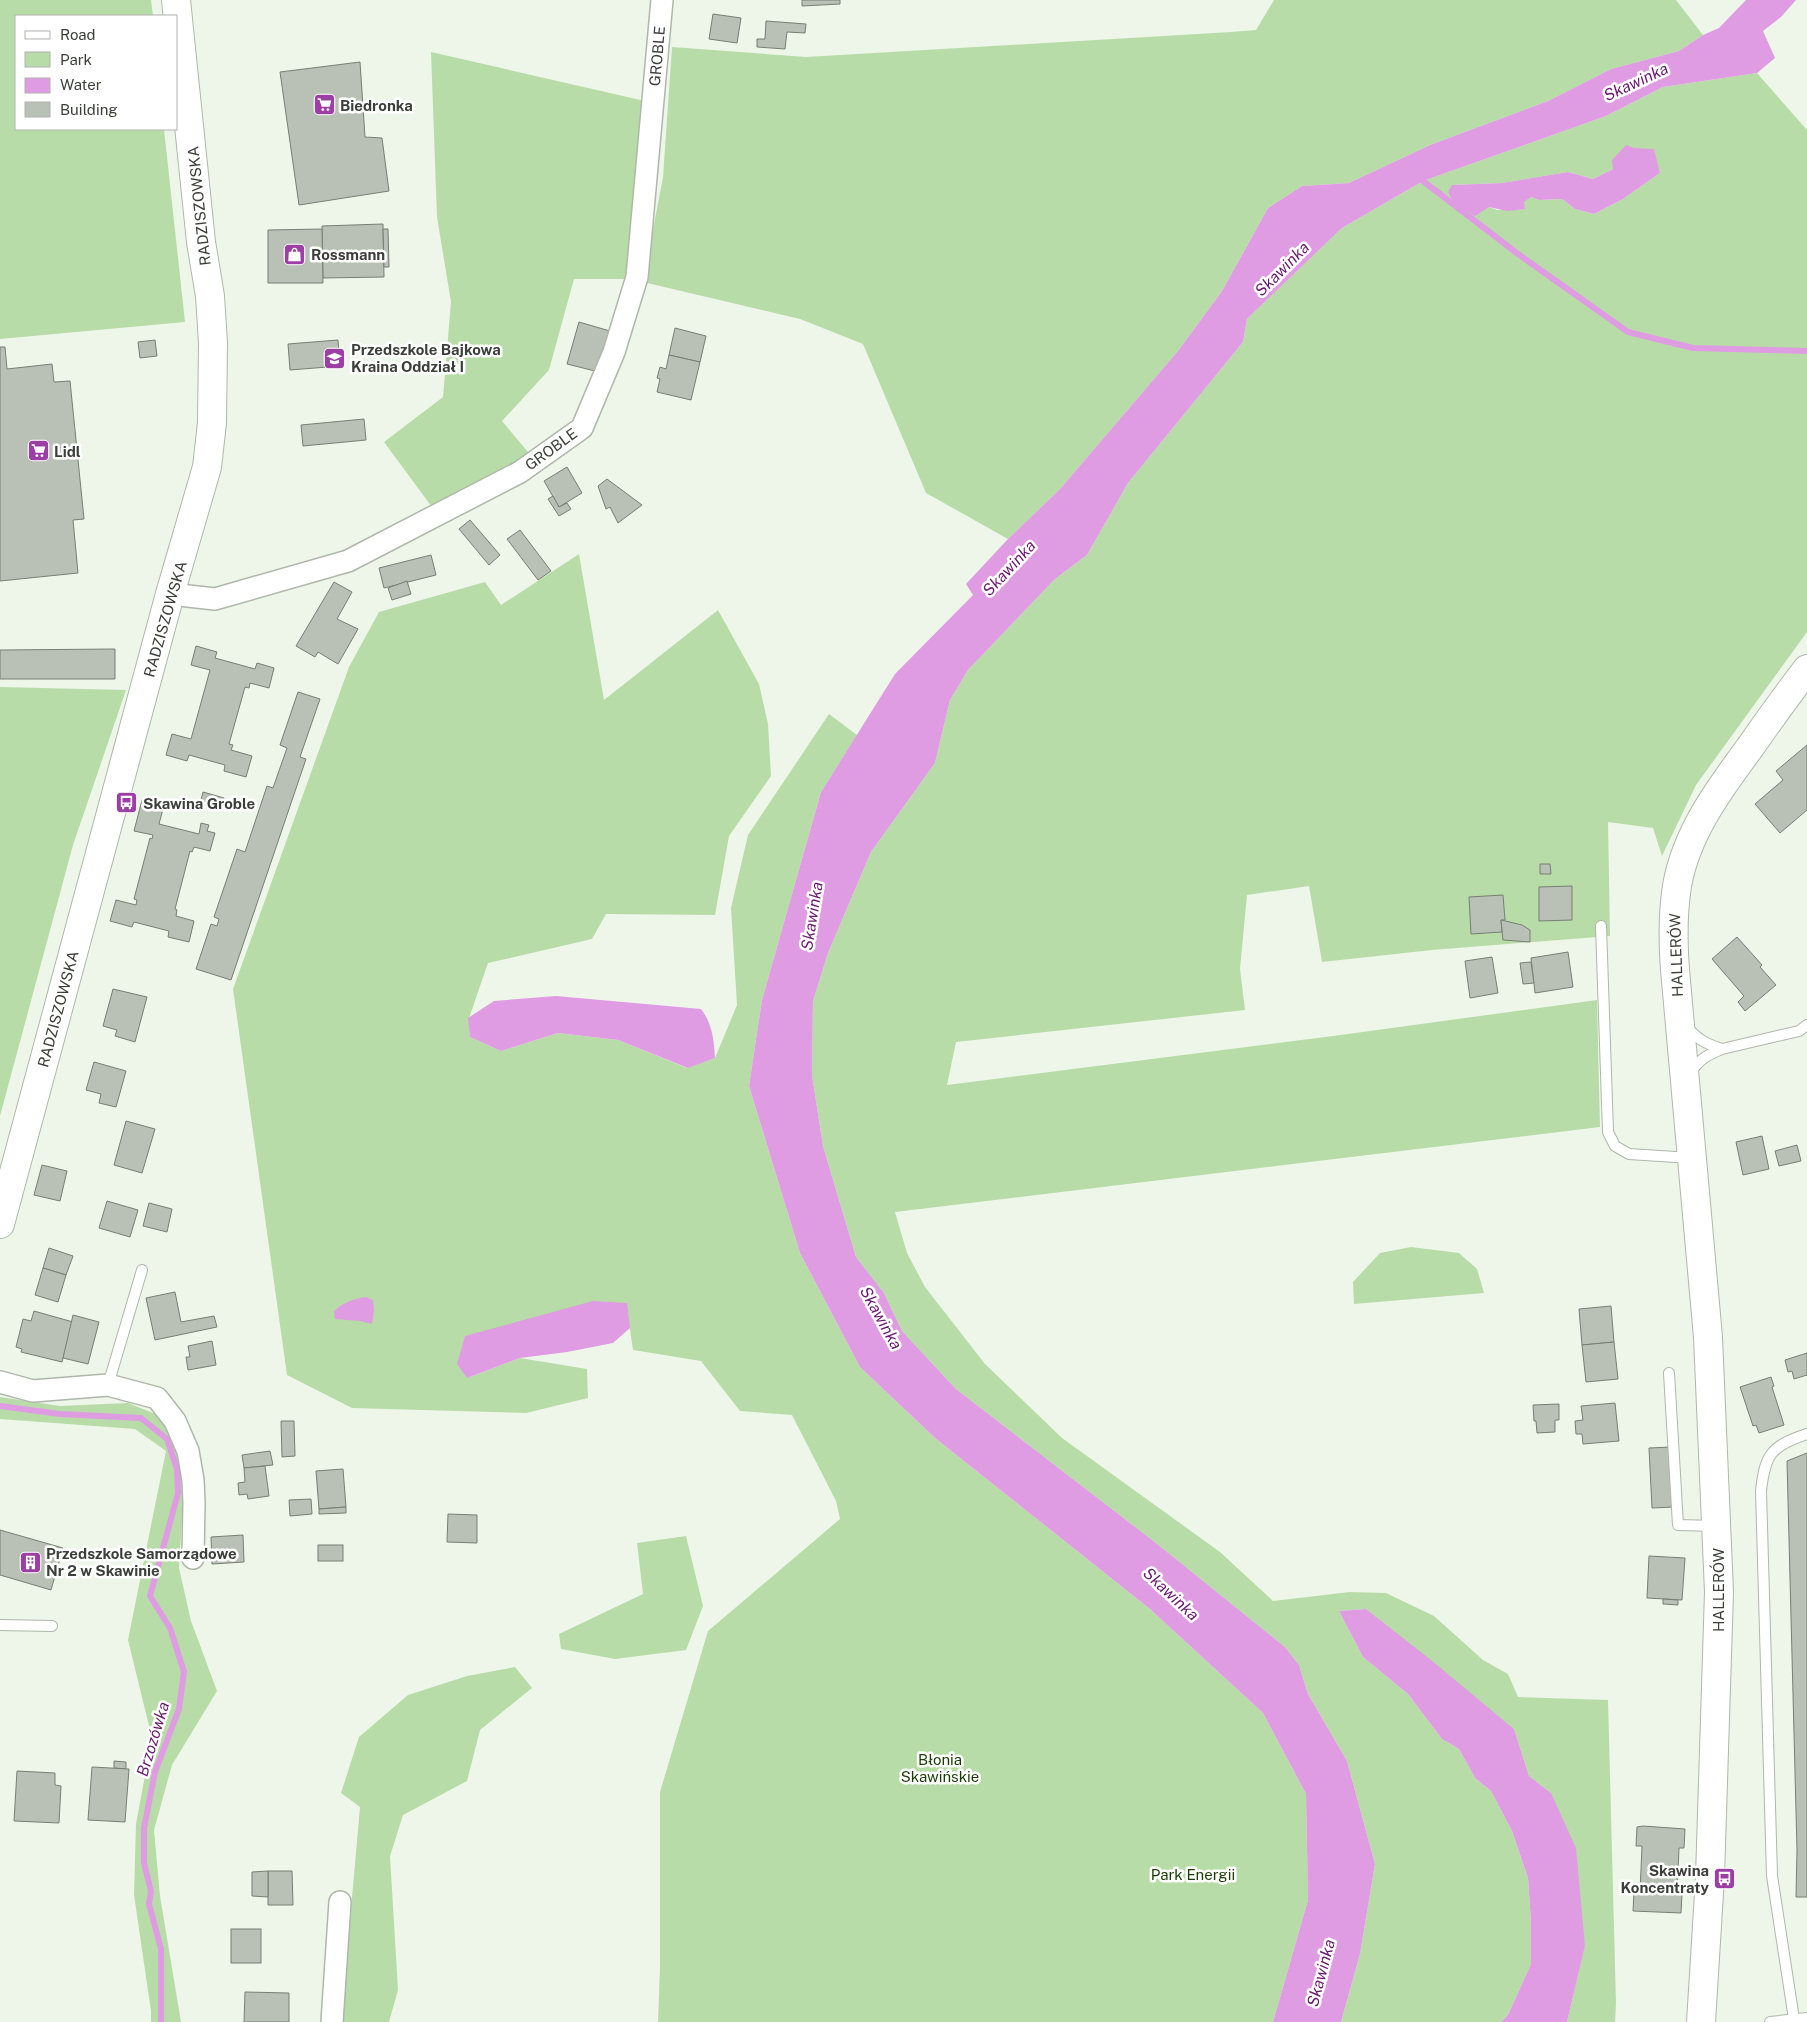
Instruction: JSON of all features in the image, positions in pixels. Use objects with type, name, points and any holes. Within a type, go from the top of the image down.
[{"type":"street","name":"RADZISZOWSKA","points":[[176,0],[178,15]]},
{"type":"street","name":"GROBLE","points":[[170,594],[215,599],[348,561],[520,472],[582,428],[614,352],[637,277],[662,0]]},
{"type":"street","name":"RADZISZOWSKA","points":[[0,1224],[206,467],[212,423],[213,377],[210,296],[201,242],[178,19]]},
{"type":"street","name":"HALLERÓW","points":[[1702,2022],[1710,1877],[1720,1592],[1708,1337],[1673,945],[1674,912],[1677,885],[1685,857],[1709,804],[1807,669]]},
{"type":"street","points":[[0,1382],[33,1391],[108,1385],[156,1398],[175,1421],[188,1451],[193,1480],[193,1558]]},
{"type":"street","points":[[332,2022],[340,1902]]},
{"type":"lane","points":[[1601,926],[1608,1132],[1614,1146],[1629,1154],[1692,1158]]},
{"type":"lane","points":[[1679,1016],[1696,1038],[1706,1045],[1722,1049]]},
{"type":"lane","points":[[1686,1089],[1688,1076],[1695,1065],[1706,1056],[1722,1049],[1799,1031],[1807,1025]]},
{"type":"lane","points":[[108,1385],[142,1270]]},
{"type":"lane","points":[[1669,1373],[1678,1525],[1717,1526]]},
{"type":"lane","points":[[1794,2019],[1772,1876],[1761,1491],[1764,1467],[1772,1450],[1794,1438],[1807,1434]]},
{"type":"lane","points":[[0,1625],[52,1626]]},
{"type":"lane","points":[[1770,2022],[1807,2018]]},
{"type":"green space","points":[[0,0],[151,0],[153,15],[15,15],[15,130],[164,130],[185,322],[0,339]]},
{"type":"green space","points":[[1274,0],[1676,0],[1703,35],[1679,51],[1611,69],[1548,101],[1430,145],[1349,183],[1302,186],[1268,208],[1222,291],[1178,351],[1060,489],[1008,539],[926,493],[863,344],[800,319],[643,282],[663,177],[672,47],[806,57],[1231,32],[1256,30]]},
{"type":"green space","points":[[431,52],[645,101],[629,279],[574,279],[549,370],[502,421],[528,452],[507,468],[432,507],[384,442],[443,397],[451,302],[437,217]]},
{"type":"green space","points":[[1757,73],[1807,130],[1807,632],[1696,785],[1662,856],[1653,828],[1608,822],[1610,936],[1432,950],[1322,962],[1309,886],[1247,895],[1240,969],[1245,1010],[956,1042],[947,1085],[1597,1000],[1600,1127],[895,1212],[907,1253],[925,1287],[985,1364],[1062,1438],[1220,1552],[1273,1601],[1350,1592],[1386,1593],[1434,1616],[1483,1660],[1508,1674],[1518,1697],[1608,1700],[1615,2022],[1567,2022],[1585,1945],[1551,1793],[1529,1776],[1514,1729],[1366,1609],[1339,1611],[1363,1657],[1408,1694],[1442,1739],[1459,1749],[1475,1778],[1491,1791],[1512,1831],[1528,1878],[1531,1923],[1531,1964],[1508,2015],[1501,2022],[1341,2022],[1360,1954],[1375,1864],[1347,1761],[1308,1694],[1299,1665],[1285,1647],[1156,1543],[956,1389],[902,1331],[884,1293],[856,1257],[823,1146],[812,1075],[813,1001],[828,953],[871,852],[935,763],[950,700],[968,670],[1055,579],[1087,555],[1128,483],[1243,342],[1247,319],[1342,228],[1423,181],[1606,116],[1663,87]],"holes":[[[1613,169],[1660,173],[1623,199],[1594,214],[1575,209],[1562,199],[1539,200],[1531,197],[1523,202],[1525,209],[1497,210],[1489,207],[1482,210],[1452,185],[1502,183],[1568,172],[1593,179]]]},
{"type":"green space","points":[[579,554],[604,700],[718,610],[759,684],[768,724],[771,776],[729,836],[715,915],[606,914],[592,939],[488,963],[469,1018],[470,1037],[501,1051],[558,1033],[618,1040],[687,1068],[715,1058],[737,1005],[731,908],[748,835],[829,714],[857,735],[821,792],[762,1000],[749,1086],[800,1253],[860,1367],[935,1438],[1150,1609],[1263,1713],[1306,1794],[1308,1900],[1273,2022],[658,2022],[660,1967],[660,1792],[708,1631],[840,1519],[836,1501],[792,1415],[740,1411],[701,1361],[633,1350],[626,1303],[467,1378],[520,1358],[587,1369],[588,1398],[526,1413],[352,1408],[287,1375],[233,989],[349,667],[379,612],[485,582],[501,605]]},
{"type":"green space","points":[[0,687],[126,690],[73,845],[0,1116]]},
{"type":"green space","points":[[1411,1247],[1459,1253],[1477,1269],[1484,1293],[1354,1304],[1353,1282],[1380,1253]]},
{"type":"green space","points":[[0,1397],[60,1406],[128,1403],[163,1417],[186,1450],[179,1568],[191,1621],[217,1691],[172,1765],[154,1830],[160,1896],[181,2022],[151,2022],[134,1895],[136,1824],[152,1738],[128,1640],[166,1451],[135,1429],[0,1419]]},
{"type":"green space","points":[[686,1536],[703,1606],[686,1650],[615,1659],[561,1649],[559,1634],[643,1594],[637,1543]]},
{"type":"green space","points":[[515,1667],[532,1688],[480,1730],[467,1781],[403,1815],[390,1856],[398,1990],[389,2022],[341,2022],[360,1807],[341,1793],[359,1737],[408,1695],[467,1676]]},
{"type":"water","name":"Skawinka","points":[[1746,0],[1796,0],[1781,17],[1763,31],[1775,58],[1757,73],[1663,87],[1606,116],[1423,181],[1342,228],[1247,319],[1243,342],[1128,483],[1087,555],[1055,579],[968,670],[950,700],[935,763],[871,852],[828,953],[813,1001],[812,1075],[823,1146],[856,1257],[884,1293],[902,1331],[956,1389],[1156,1543],[1285,1647],[1299,1665],[1308,1694],[1347,1761],[1375,1864],[1360,1954],[1341,2022],[1273,2022],[1308,1900],[1306,1794],[1263,1713],[1150,1609],[935,1438],[860,1367],[800,1253],[749,1086],[762,1000],[821,792],[895,674],[973,595],[966,584],[1008,539],[1060,489],[1178,351],[1222,291],[1268,208],[1302,186],[1349,183],[1430,145],[1548,101],[1611,69],[1679,51],[1703,35],[1719,28]]},
{"type":"water","points":[[1626,145],[1634,148],[1654,149],[1660,173],[1623,199],[1594,214],[1575,209],[1562,199],[1539,200],[1531,197],[1524,202],[1525,209],[1507,211],[1489,207],[1475,216],[1454,203],[1448,192],[1452,185],[1502,183],[1568,172],[1593,179],[1613,169],[1612,160]]},
{"type":"water","points":[[556,996],[701,1009],[708,1020],[712,1032],[715,1058],[688,1068],[618,1040],[558,1033],[501,1051],[470,1037],[468,1018],[494,1001]]},
{"type":"water","points":[[366,1297],[373,1300],[372,1324],[335,1319],[334,1311],[341,1305]]},
{"type":"water","points":[[593,1301],[627,1303],[630,1328],[613,1343],[567,1352],[520,1358],[467,1378],[457,1364],[465,1336]]},
{"type":"water","points":[[1366,1609],[1514,1729],[1529,1776],[1551,1793],[1576,1848],[1585,1946],[1567,2022],[1501,2022],[1508,2015],[1531,1964],[1528,1878],[1512,1831],[1491,1791],[1475,1778],[1459,1749],[1442,1739],[1408,1694],[1363,1657],[1339,1611]]},
{"type":"building","points":[[802,0],[840,0],[840,4],[802,6]]},
{"type":"building","points":[[713,14],[741,18],[737,43],[709,39]]},
{"type":"building","points":[[766,21],[806,24],[805,33],[787,32],[785,49],[757,47],[757,39],[765,39]]},
{"type":"building","name":"Biedronka","points":[[360,62],[365,137],[382,138],[389,191],[299,205],[280,72]]},
{"type":"building","points":[[383,224],[384,277],[323,278],[322,226]]},
{"type":"building","name":"Rossmann","points":[[322,229],[323,283],[268,283],[268,230]]},
{"type":"building","points":[[383,229],[388,229],[389,267],[384,267]]},
{"type":"building","points":[[579,322],[610,331],[599,372],[567,364]]},
{"type":"building","points":[[675,328],[706,336],[700,362],[669,355]]},
{"type":"building","points":[[155,340],[157,356],[140,358],[138,342]]},
{"type":"building","points":[[338,340],[340,366],[290,370],[288,344]]},
{"type":"building","name":"Lidl","points":[[0,347],[5,347],[7,369],[52,364],[54,382],[70,381],[84,519],[73,520],[78,573],[0,581]]},
{"type":"building","points":[[669,355],[700,362],[691,400],[657,392],[660,379],[657,378],[660,367],[666,369]]},
{"type":"building","points":[[364,419],[366,440],[303,446],[301,425]]},
{"type":"building","points":[[567,467],[582,493],[559,507],[544,481]]},
{"type":"building","points":[[607,479],[642,505],[618,523],[610,507],[606,509],[598,486]]},
{"type":"building","points":[[553,496],[559,507],[567,503],[571,509],[559,516],[548,499]]},
{"type":"building","points":[[470,520],[500,555],[489,565],[459,529]]},
{"type":"building","points":[[520,530],[551,571],[538,580],[507,539]]},
{"type":"building","points":[[431,555],[436,575],[384,588],[379,568]]},
{"type":"building","points":[[407,581],[411,594],[392,600],[388,588]]},
{"type":"building","points":[[334,582],[352,592],[337,619],[358,629],[338,664],[318,652],[315,657],[296,646]]},
{"type":"building","points":[[196,646],[217,652],[215,658],[255,669],[257,663],[274,668],[269,688],[250,683],[249,688],[245,687],[229,744],[233,745],[231,750],[252,756],[246,777],[224,771],[225,765],[189,755],[187,761],[166,755],[172,734],[191,739],[210,670],[191,665]]},
{"type":"building","points":[[115,649],[115,679],[0,679],[0,650]]},
{"type":"building","points":[[298,692],[320,699],[300,757],[306,759],[231,980],[196,969],[211,924],[217,926],[219,919],[214,917],[237,849],[245,852],[267,786],[273,788],[287,748],[280,745]]},
{"type":"building","points":[[1807,745],[1807,810],[1780,833],[1755,804],[1783,780],[1776,771]]},
{"type":"building","points":[[203,792],[224,798],[220,809],[200,804]]},
{"type":"building","points":[[142,800],[164,805],[159,824],[199,834],[201,823],[209,825],[207,831],[215,833],[210,851],[194,847],[192,852],[190,851],[175,909],[177,910],[176,916],[194,921],[189,942],[168,937],[169,931],[134,922],[132,927],[110,921],[116,900],[136,905],[137,900],[134,899],[150,838],[152,839],[153,835],[134,831]]},
{"type":"building","points":[[1540,864],[1550,864],[1551,874],[1540,874]]},
{"type":"building","points":[[1572,886],[1572,920],[1539,921],[1539,887]]},
{"type":"building","points":[[1503,895],[1505,920],[1501,920],[1502,932],[1471,934],[1469,897]]},
{"type":"building","points":[[1501,920],[1522,925],[1530,930],[1530,942],[1503,940]]},
{"type":"building","points":[[1737,937],[1762,965],[1760,967],[1776,985],[1745,1011],[1738,1002],[1744,996],[1712,959]]},
{"type":"building","points":[[1568,952],[1573,987],[1535,993],[1531,958]]},
{"type":"building","points":[[1492,957],[1498,993],[1470,998],[1465,961]]},
{"type":"building","points":[[1531,962],[1534,983],[1523,984],[1520,963]]},
{"type":"building","points":[[113,989],[147,997],[135,1042],[115,1036],[117,1030],[103,1026]]},
{"type":"building","points":[[94,1062],[126,1071],[116,1107],[99,1103],[101,1094],[86,1090]]},
{"type":"building","points":[[126,1121],[155,1129],[142,1173],[114,1165]]},
{"type":"building","points":[[1762,1136],[1769,1169],[1743,1175],[1736,1142]]},
{"type":"building","points":[[1797,1145],[1801,1161],[1779,1166],[1775,1151]]},
{"type":"building","points":[[42,1165],[67,1171],[60,1201],[34,1195]]},
{"type":"building","points":[[107,1201],[138,1210],[130,1237],[99,1228]]},
{"type":"building","points":[[149,1203],[172,1209],[167,1232],[143,1226]]},
{"type":"building","points":[[49,1248],[73,1256],[66,1275],[43,1268]]},
{"type":"building","points":[[43,1268],[66,1275],[58,1302],[35,1295]]},
{"type":"building","points":[[175,1292],[181,1322],[214,1316],[217,1327],[155,1340],[146,1298]]},
{"type":"building","points":[[1611,1306],[1614,1342],[1582,1345],[1579,1309]]},
{"type":"building","points":[[34,1311],[73,1322],[62,1362],[21,1352],[22,1349],[16,1347],[23,1319],[31,1321]]},
{"type":"building","points":[[73,1315],[99,1322],[88,1364],[63,1358]]},
{"type":"building","points":[[212,1341],[216,1365],[188,1370],[186,1357],[190,1357],[188,1346]]},
{"type":"building","points":[[1614,1342],[1618,1379],[1586,1382],[1582,1345]]},
{"type":"building","points":[[1807,1353],[1807,1375],[1794,1379],[1792,1371],[1788,1372],[1785,1360]]},
{"type":"building","points":[[1771,1377],[1774,1386],[1772,1387],[1784,1425],[1759,1433],[1756,1425],[1753,1426],[1740,1387]]},
{"type":"building","points":[[1615,1403],[1619,1441],[1583,1444],[1582,1434],[1576,1434],[1575,1421],[1583,1420],[1581,1406]]},
{"type":"building","points":[[1559,1404],[1559,1420],[1555,1420],[1555,1432],[1537,1433],[1533,1405]]},
{"type":"building","points":[[281,1421],[294,1421],[295,1456],[282,1457]]},
{"type":"building","points":[[1672,1447],[1675,1507],[1652,1508],[1649,1448]]},
{"type":"building","points":[[270,1451],[273,1465],[244,1468],[242,1455]]},
{"type":"building","points":[[1807,1453],[1807,1897],[1796,1897],[1797,1850],[1787,1461]]},
{"type":"building","points":[[265,1466],[269,1496],[248,1499],[247,1494],[239,1495],[238,1483],[245,1482],[244,1468]]},
{"type":"building","points":[[343,1469],[346,1507],[319,1509],[316,1471]]},
{"type":"building","points":[[311,1499],[312,1514],[290,1516],[289,1500]]},
{"type":"building","points":[[346,1507],[346,1513],[319,1514],[319,1509]]},
{"type":"building","points":[[448,1514],[477,1515],[477,1543],[447,1542]]},
{"type":"building","name":"Przedszkole Samorządowe Nr 2 w Skawinie","points":[[0,1530],[63,1548],[51,1590],[0,1575]]},
{"type":"building","points":[[243,1535],[244,1562],[212,1564],[211,1537]]},
{"type":"building","points":[[318,1545],[343,1545],[343,1561],[318,1561]]},
{"type":"building","points":[[1649,1556],[1685,1558],[1682,1600],[1647,1598]]},
{"type":"building","points":[[1663,1599],[1678,1600],[1678,1605],[1663,1604]]},
{"type":"building","points":[[114,1761],[126,1762],[126,1769],[114,1768]]},
{"type":"building","points":[[92,1767],[129,1769],[125,1822],[88,1820]]},
{"type":"building","points":[[17,1771],[55,1773],[55,1785],[61,1786],[59,1823],[14,1821]]},
{"type":"building","points":[[1637,1827],[1685,1829],[1684,1848],[1679,1848],[1677,1894],[1682,1894],[1681,1913],[1633,1911],[1634,1892],[1640,1892],[1642,1846],[1636,1846]]},
{"type":"building","points":[[268,1871],[292,1871],[293,1905],[268,1905]]},
{"type":"building","points":[[268,1871],[268,1897],[252,1896],[252,1872]]},
{"type":"building","points":[[231,1929],[261,1929],[261,1963],[231,1963]]},
{"type":"building","points":[[245,1992],[289,1993],[289,2022],[244,2022]]},
{"type":"waterway","points":[[1423,173],[1423,181],[1518,254],[1628,332],[1693,348],[1807,351]]},
{"type":"waterway","name":"Brzozówka","points":[[0,1406],[60,1414],[141,1418],[167,1439],[177,1469],[178,1493],[150,1596],[170,1628],[184,1672],[179,1709],[155,1772],[144,1828],[144,1863],[151,1891],[149,1904],[161,1949],[161,2022]]},
{"type":"place","name":"Biedronka","points":[[324,105]]},
{"type":"place","name":"Rossmann","points":[[295,254]]},
{"type":"place","name":"Przedszkole Bajkowa Kraina Oddział I","points":[[335,358]]},
{"type":"place","name":"Lidl","points":[[38,451]]},
{"type":"place","name":"Skawina Groble","points":[[127,803]]},
{"type":"place","name":"Przedszkole Samorządowe Nr 2 w Skawinie","points":[[30,1562]]},
{"type":"place","name":"Skawina Koncentraty","points":[[1725,1879]]},
{"type":"park label","name":"Błonia Skawińskie","points":[[940,1768]]},
{"type":"park label","name":"Park Energii","points":[[1193,1874]]}]
